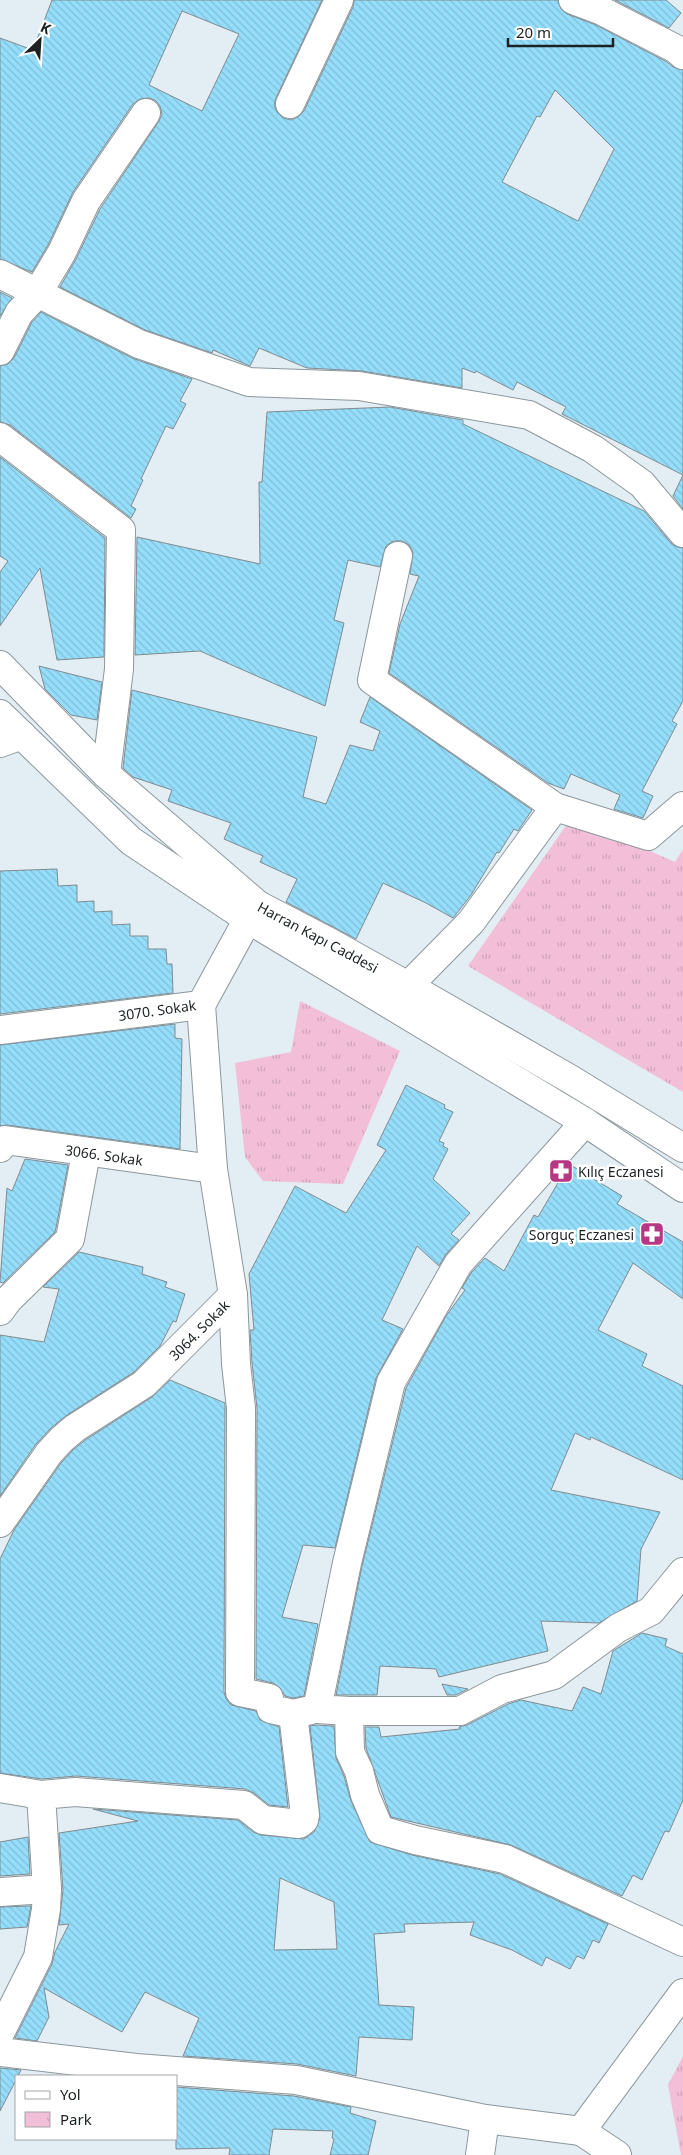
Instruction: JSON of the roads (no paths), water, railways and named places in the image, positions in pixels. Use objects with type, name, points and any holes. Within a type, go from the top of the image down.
[{"type":"street","points":[[290,104],[338,0]]},
{"type":"street","points":[[573,0],[610,15],[676,49],[683,55]]},
{"type":"street","points":[[0,352],[19,312],[36,294],[62,252],[86,201],[146,114]]},
{"type":"street","points":[[0,274],[36,294],[140,344],[249,382],[360,386],[529,414],[593,449],[642,484],[683,533]]},
{"type":"street","points":[[0,437],[121,530],[119,669],[106,774]]},
{"type":"street","points":[[398,556],[372,680],[555,807],[648,836],[683,806]]},
{"type":"street","name":"Harran Kapı Caddesi","points":[[0,664],[106,774],[253,912],[331,943],[570,1079],[683,1148]]},
{"type":"street","name":"Harran Kapı Caddesi","points":[[0,714],[11,739],[132,841],[253,912],[585,1122],[683,1188]]},
{"type":"street","points":[[408,986],[471,922],[555,807]]},
{"type":"street","name":"3070. Sokak","points":[[0,1030],[201,1005],[253,912]]},
{"type":"street","name":"3064. Sokak","points":[[0,1523],[49,1452],[62,1439],[75,1428],[144,1384],[234,1295],[213,1170],[201,1005]]},
{"type":"street","points":[[0,1788],[41,1795],[75,1792],[244,1805],[263,1820],[299,1824],[304,1820],[305,1711],[347,1563],[391,1382],[458,1264],[585,1122]]},
{"type":"street","name":"3066. Sokak","points":[[0,1148],[5,1140],[213,1170]]},
{"type":"street","points":[[0,1312],[8,1300],[70,1239],[86,1153]]},
{"type":"street","points":[[234,1295],[236,1364],[241,1408],[240,1692],[269,1698],[271,1709],[305,1711],[460,1711],[502,1689],[554,1675],[618,1628],[651,1611],[683,1572]]},
{"type":"street","points":[[349,1711],[350,1752],[359,1771],[365,1795],[380,1830],[415,1840],[505,1858],[683,1942]]},
{"type":"street","points":[[0,2033],[38,1957],[46,1909],[47,1889],[41,1795]]},
{"type":"street","points":[[0,1892],[47,1889]]},
{"type":"street","points":[[581,2131],[683,1993]]},
{"type":"street","points":[[0,2052],[136,2068],[296,2080],[485,2119],[581,2131],[617,2155]]},
{"type":"street","points":[[480,2155],[485,2119]]},
{"type":"place","name":"Kılıç Eczanesi","points":[[561,1171]]},
{"type":"place","name":"Sorguç Eczanesi","points":[[652,1234]]}]
